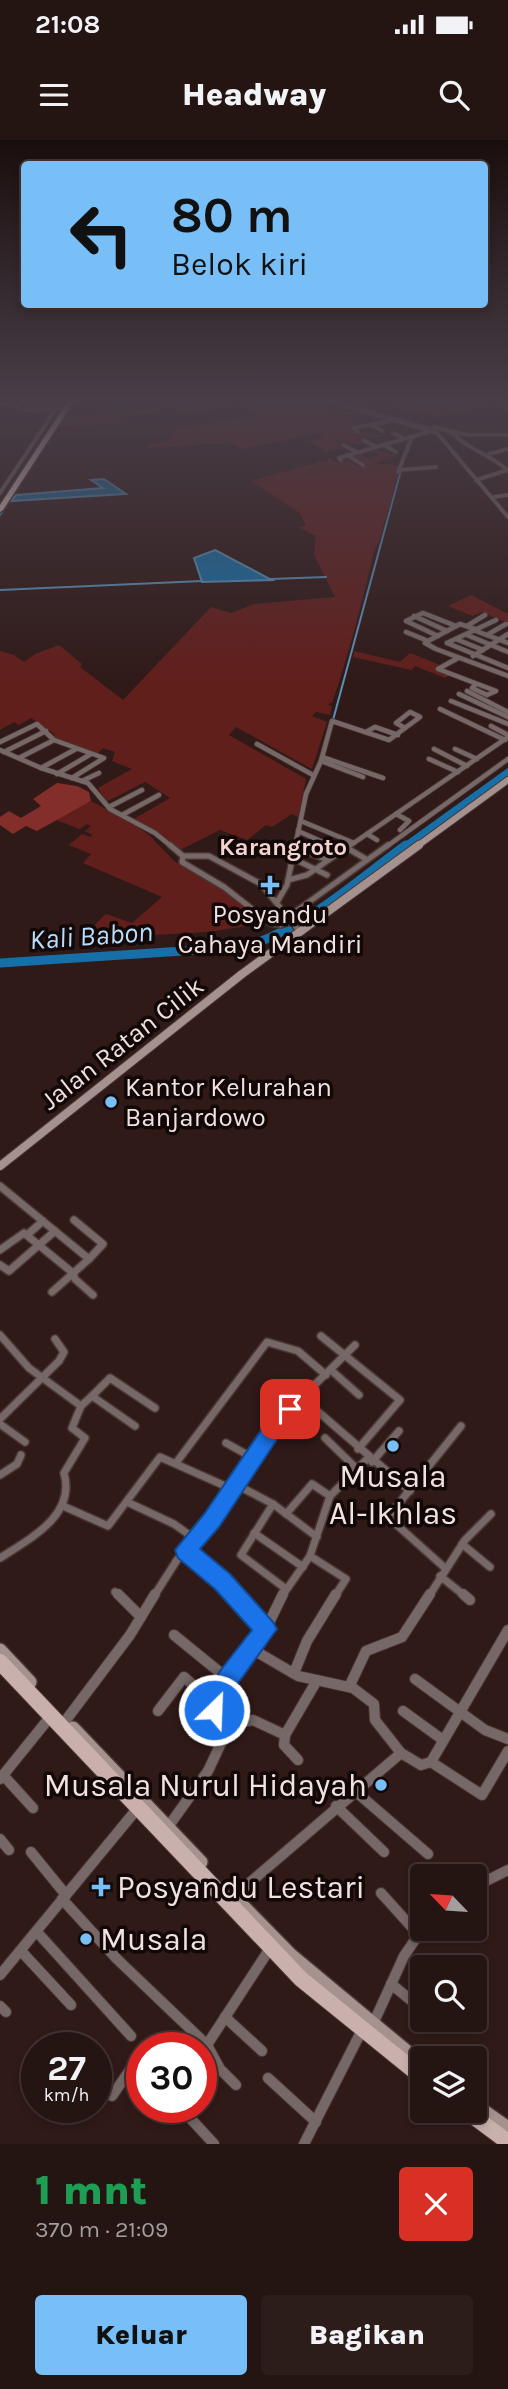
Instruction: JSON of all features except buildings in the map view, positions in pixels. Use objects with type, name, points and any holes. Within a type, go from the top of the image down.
[{"type":"highway","points":[[0,510],[9,495]]},
{"type":"main road","points":[[0,1662],[53,1712],[138,1808],[301,1979],[368,2027],[410,2066]]},
{"type":"main road","points":[[482,2123],[501,2137]]},
{"type":"street","points":[[492,495],[508,517]]},
{"type":"street","points":[[494,497],[508,495]]},
{"type":"street","points":[[498,503],[508,500]]},
{"type":"street","points":[[501,508],[508,507]]},
{"type":"street","points":[[438,636],[406,621],[425,613],[508,643]]},
{"type":"street","points":[[467,626],[485,615]]},
{"type":"street","points":[[414,616],[447,631]]},
{"type":"street","points":[[438,648],[496,620]]},
{"type":"street","points":[[487,635],[506,624]]},
{"type":"street","points":[[456,626],[425,643],[508,676]]},
{"type":"street","points":[[406,632],[428,641]]},
{"type":"street","points":[[469,659],[508,634]]},
{"type":"street","points":[[467,635],[508,652]]},
{"type":"street","points":[[456,639],[483,650]]},
{"type":"street","points":[[447,643],[508,668]]},
{"type":"street","points":[[458,658],[438,669],[496,691],[488,695],[472,688],[476,684]]},
{"type":"street","points":[[467,691],[508,714]]},
{"type":"street","points":[[459,694],[508,714]]},
{"type":"street","points":[[451,701],[508,724]]},
{"type":"street","points":[[440,709],[507,738]]},
{"type":"street","points":[[277,902],[288,880],[310,774],[322,757],[332,721],[366,732],[375,727],[398,735],[407,729],[420,717],[410,712],[396,723],[407,729]]},
{"type":"street","points":[[0,742],[36,723],[54,740],[104,759],[72,778]]},
{"type":"street","points":[[491,726],[507,738]]},
{"type":"street","points":[[2,751],[46,731]]},
{"type":"street","points":[[288,880],[316,869],[507,738]]},
{"type":"street","points":[[19,758],[54,740]]},
{"type":"street","points":[[257,744],[310,774]]},
{"type":"street","points":[[41,768],[76,748]]},
{"type":"street","points":[[434,749],[467,766]]},
{"type":"street","points":[[455,749],[477,759]]},
{"type":"street","points":[[2,751],[96,788],[109,807],[155,834],[183,856],[212,858],[266,887],[299,931]]},
{"type":"street","points":[[57,774],[91,754]]},
{"type":"street","points":[[322,757],[363,777]]},
{"type":"street","points":[[322,757],[383,778]]},
{"type":"street","points":[[429,759],[458,772]]},
{"type":"street","points":[[183,856],[182,862],[224,887],[270,923],[281,925],[342,875],[508,759]]},
{"type":"street","points":[[82,781],[99,773]]},
{"type":"street","name":"Jalan Ratan Cilik","points":[[0,1166],[119,1075],[242,974],[299,931],[350,900],[508,780]]},
{"type":"street","points":[[109,807],[142,790]]},
{"type":"street","points":[[122,815],[159,795]]},
{"type":"street","points":[[365,859],[409,823],[396,814]]},
{"type":"street","points":[[301,821],[354,843]]},
{"type":"street","points":[[298,831],[365,859]]},
{"type":"street","points":[[367,834],[377,840]]},
{"type":"street","points":[[295,848],[328,860]]},
{"type":"street","points":[[292,858],[327,875]]},
{"type":"street","points":[[0,1186],[89,1259]]},
{"type":"street","points":[[52,1292],[102,1247],[74,1220]]},
{"type":"street","points":[[27,1235],[43,1221]]},
{"type":"street","points":[[0,1265],[8,1272],[55,1231]]},
{"type":"street","points":[[0,1250],[22,1233],[27,1235],[73,1273],[74,1278],[93,1295]]},
{"type":"street","points":[[0,1335],[39,1377],[81,1406]]},
{"type":"street","points":[[321,1336],[400,1400],[358,1449]]},
{"type":"street","points":[[25,1442],[0,1421],[64,1352],[55,1339]]},
{"type":"street","points":[[176,1463],[267,1342],[298,1351],[359,1395]]},
{"type":"street","points":[[33,1808],[1,1777],[53,1712],[141,1617],[185,1550],[234,1487],[279,1420],[345,1358],[355,1345]]},
{"type":"street","points":[[0,1558],[40,1531],[63,1506],[68,1488],[64,1473],[85,1438],[72,1428],[81,1406],[110,1378],[155,1408]]},
{"type":"street","points":[[92,1396],[135,1426]]},
{"type":"street","points":[[301,1397],[370,1460],[410,1491]]},
{"type":"street","points":[[445,1567],[388,1517],[461,1426]]},
{"type":"street","points":[[214,1703],[228,1679],[266,1629],[286,1589],[310,1556],[330,1496],[399,1431]]},
{"type":"street","points":[[325,1438],[357,1469]]},
{"type":"street","points":[[226,1443],[253,1458]]},
{"type":"street","points":[[0,1475],[7,1467],[17,1464],[20,1455]]},
{"type":"street","points":[[63,1506],[104,1527],[111,1523],[158,1458],[163,1457],[273,1504],[317,1537]]},
{"type":"street","points":[[286,1514],[312,1484],[330,1496]]},
{"type":"street","points":[[127,1502],[174,1524],[195,1539]]},
{"type":"street","points":[[273,1504],[241,1555],[286,1589]]},
{"type":"street","points":[[351,1685],[366,1651],[402,1637],[445,1567],[462,1544],[491,1514]]},
{"type":"street","points":[[254,1532],[303,1567]]},
{"type":"street","points":[[462,1544],[490,1567]]},
{"type":"street","points":[[185,1550],[222,1581],[266,1629]]},
{"type":"street","points":[[293,1673],[307,1641],[346,1578],[310,1556]]},
{"type":"street","points":[[440,1576],[470,1600]]},
{"type":"street","points":[[115,1592],[141,1617]]},
{"type":"street","points":[[252,1649],[293,1673],[316,1682],[351,1685],[374,1704],[375,1720],[401,1753],[421,1765],[431,1762],[459,1710],[508,1632]]},
{"type":"street","points":[[174,1635],[228,1679]]},
{"type":"street","points":[[0,1650],[53,1712],[291,1955],[368,2027],[410,2056]]},
{"type":"street","points":[[158,1711],[184,1677],[214,1703],[217,1714],[230,1724],[253,1720],[285,1735]]},
{"type":"street","points":[[415,1679],[485,1730],[508,1739]]},
{"type":"street","points":[[298,1760],[284,1745],[285,1735],[316,1682]]},
{"type":"street","points":[[403,1712],[443,1740]]},
{"type":"street","points":[[168,1827],[208,1771],[230,1724]]},
{"type":"street","points":[[431,1762],[459,1777],[481,1795],[508,1751]]},
{"type":"street","points":[[233,1897],[401,1753]]},
{"type":"street","points":[[355,1791],[428,1854]]},
{"type":"street","points":[[337,1806],[384,1852]]},
{"type":"street","points":[[0,1975],[138,1808]]},
{"type":"street","points":[[0,1839],[9,1850]]},
{"type":"street","points":[[31,1852],[64,1897],[117,1959],[188,2032]]},
{"type":"street","points":[[487,1880],[508,1870]]},
{"type":"street","points":[[381,1893],[410,1921]]},
{"type":"street","points":[[37,1932],[127,2032]]},
{"type":"street","points":[[304,2144],[415,1941]]},
{"type":"street","points":[[215,2032],[270,1948]]},
{"type":"street","points":[[20,1951],[71,2005]]},
{"type":"street","points":[[391,1984],[410,1999]]},
{"type":"street","points":[[225,2017],[262,2051]]},
{"type":"street","points":[[217,2065],[236,2085]]},
{"type":"street","points":[[112,2096],[126,2076]]},
{"type":"street","points":[[268,2078],[316,2122]]},
{"type":"street","points":[[487,2120],[501,2137]]},
{"type":"street","points":[[195,2123],[214,2144]]},
{"type":"shaded area","points":[[272,495],[392,495],[344,666],[332,703],[327,704],[332,706],[330,715],[316,712],[312,716],[327,722],[312,769],[236,727],[229,735],[306,779],[298,817],[292,814],[272,827],[266,825],[247,840],[220,830],[178,851],[132,820],[170,798],[145,782],[106,802],[98,788],[132,769],[112,761],[115,752],[103,748],[96,755],[55,738],[54,734],[31,718],[19,725],[14,722],[0,730],[0,651],[14,655],[24,662],[35,654],[59,645],[82,664],[80,667],[123,700],[211,607],[231,613],[254,604],[335,597],[314,555],[316,536],[298,527],[306,526],[300,513]]},
{"type":"shaded area","points":[[471,595],[508,614],[508,623],[482,612],[472,616],[448,606]]},
{"type":"shaded area","points":[[354,651],[400,662],[410,653],[440,665],[435,669],[450,675],[445,678],[415,666],[411,670],[353,657]]},
{"type":"shaded area","points":[[57,783],[77,786],[89,792],[91,801],[37,831],[26,826],[13,834],[0,825],[0,817],[9,811],[21,818],[41,806],[33,799]]},
{"type":"shaded area","points":[[91,801],[132,823],[149,835],[174,861],[233,896],[268,923],[207,932],[80,939],[106,914],[132,923],[162,897],[83,863],[91,854],[69,845],[82,834],[90,837],[93,835],[85,831],[91,826],[87,824],[80,829],[56,820]]},
{"type":"water","points":[[16,495],[22,495],[117,495],[11,501]]},
{"type":"water","points":[[215,550],[272,580],[202,582],[194,558]]},
{"type":"waterway","points":[[0,515],[13,495]]},
{"type":"waterway","points":[[333,720],[394,495]]},
{"type":"waterway","points":[[271,579],[326,577]]},
{"type":"waterway","points":[[0,590],[202,581]]},
{"type":"waterway","name":"Kali Babon","points":[[404,847],[508,772]]},
{"type":"waterway","name":"Kali Babon","points":[[0,963],[244,947],[309,917],[406,845]]},
{"type":"place","name":"Posyandu Cahaya Mandiri","points":[[270,885]]},
{"type":"place","name":"Kantor Kelurahan Banjardowo","points":[[111,1102]]},
{"type":"place","name":"Musala Al-Ikhlas","points":[[393,1446]]},
{"type":"place","name":"Musala Nurul Hidayah","points":[[381,1785]]},
{"type":"place","name":"Posyandu Lestari","points":[[101,1887]]},
{"type":"place","name":"Musala","points":[[86,1939]]},
{"type":"district","name":"Karangroto","points":[[283,847]]},
{"type":"route","points":[[214,1710],[214,1703],[228,1679],[266,1629],[222,1581],[185,1550],[212,1520],[279,1420],[290,1409]]}]
